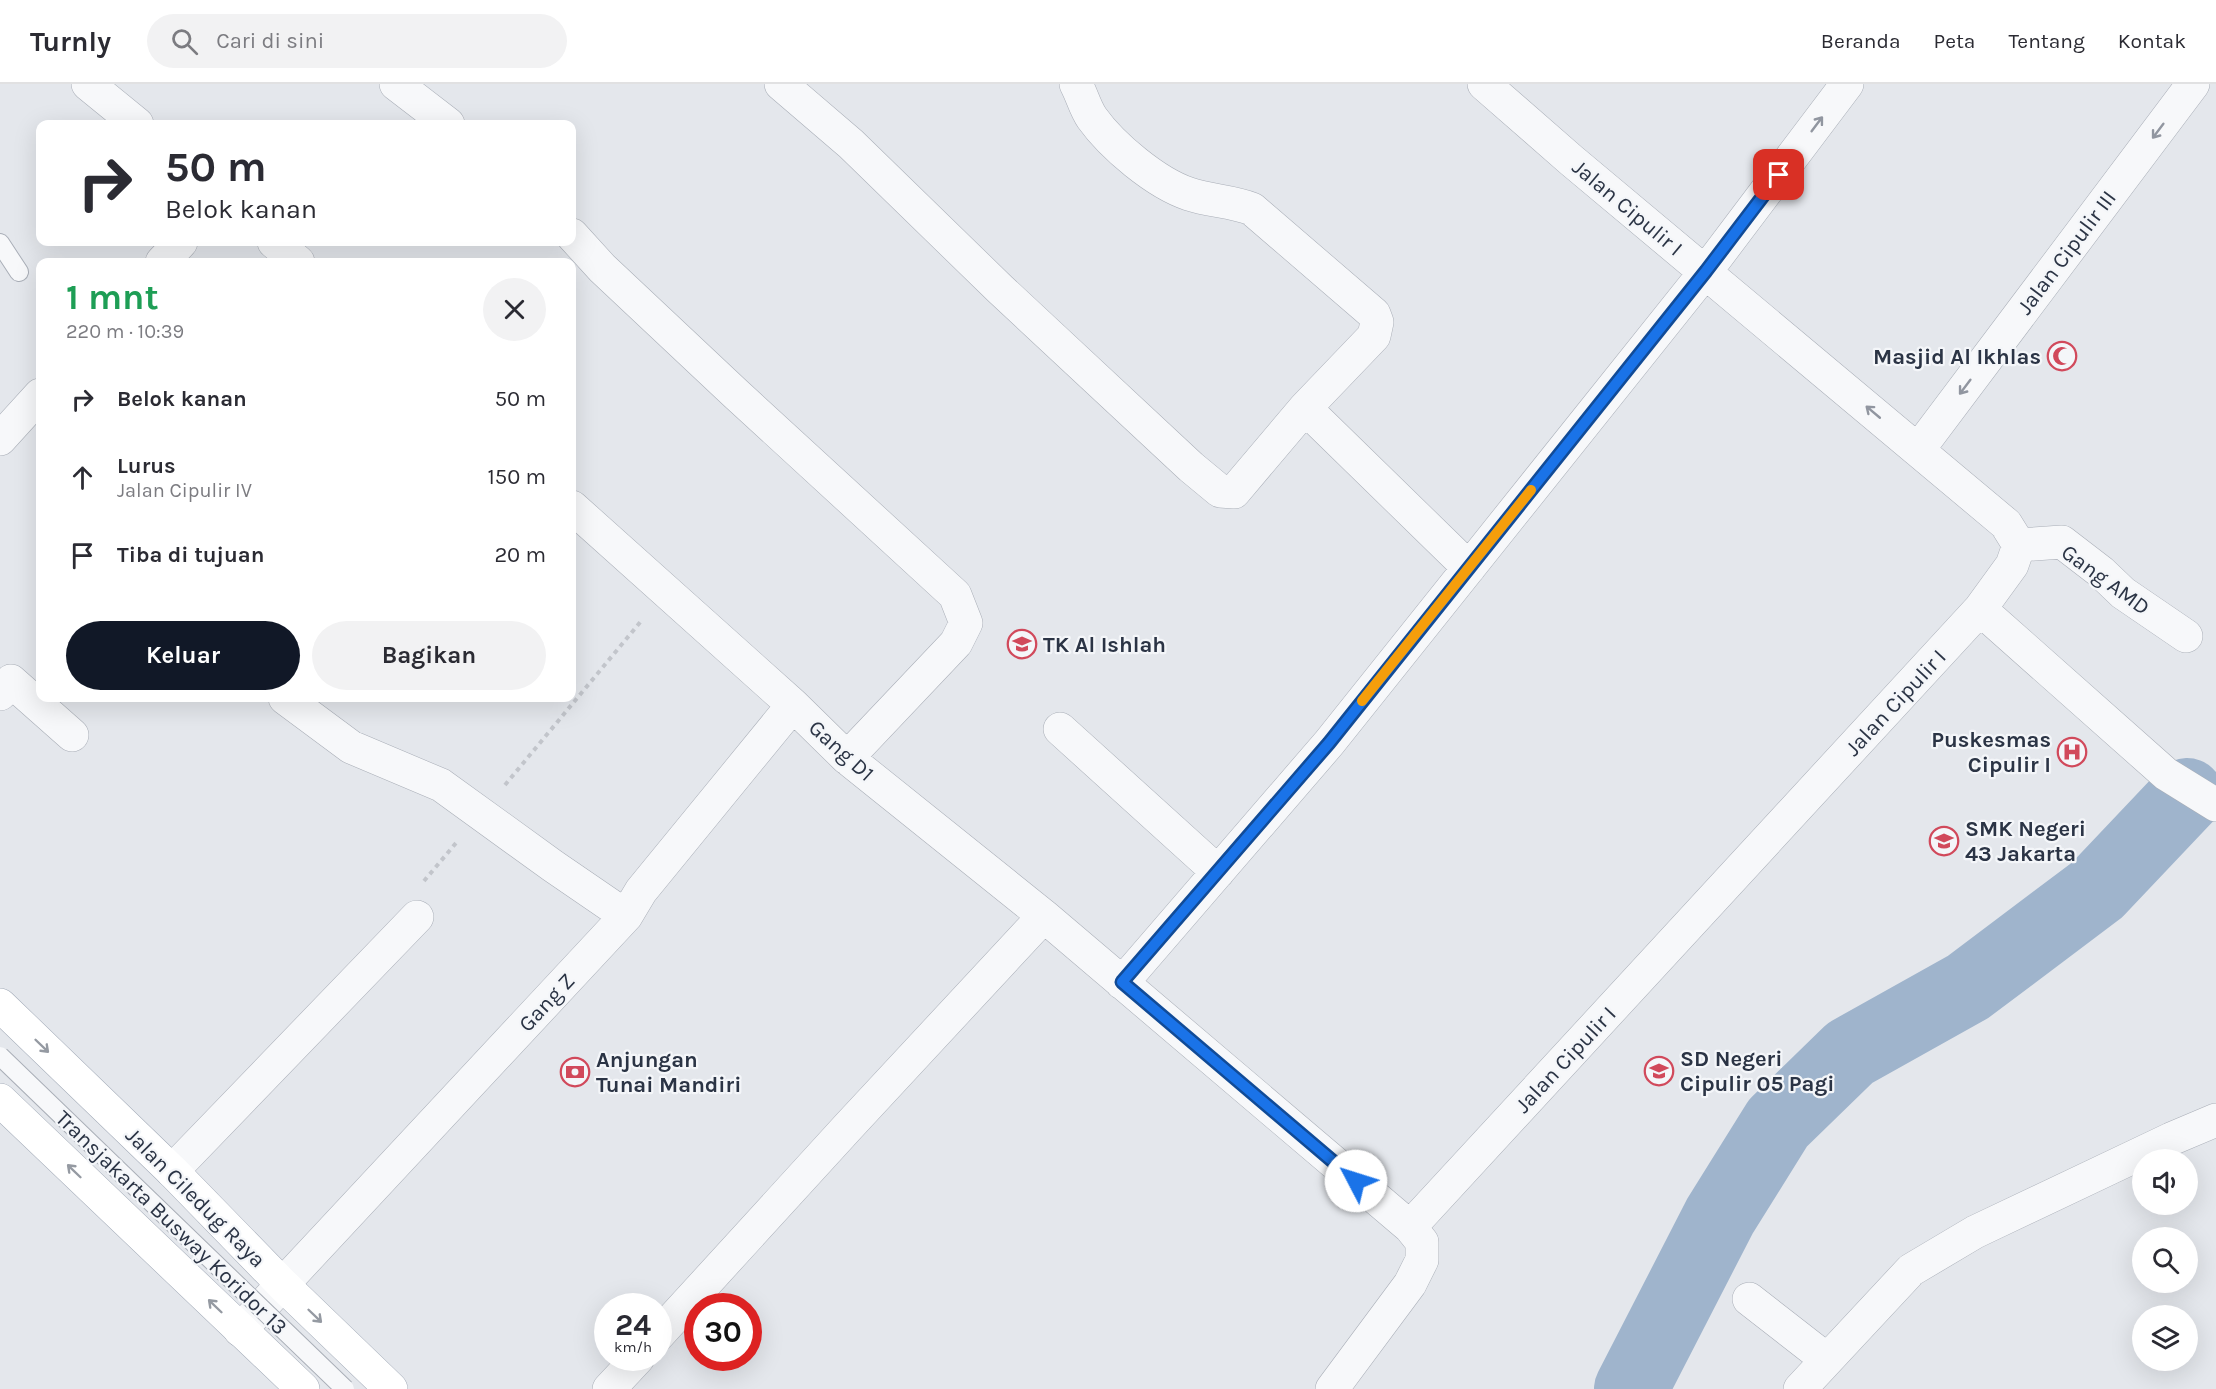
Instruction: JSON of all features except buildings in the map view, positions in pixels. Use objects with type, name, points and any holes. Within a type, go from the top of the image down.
[{"type":"main road","name":"Jalan Ciledug Raya","points":[[0,1005],[172,1171],[283,1285],[391,1389]]},
{"type":"main road","points":[[0,1100],[303,1389]]},
{"type":"street","points":[[88,84],[131,120]]},
{"type":"street","points":[[396,84],[443,120]]},
{"type":"street","points":[[781,84],[851,144],[1000,289],[1191,467],[1220,491],[1234,492],[1305,408],[1374,336],[1377,322],[1374,314],[1252,209],[1240,204],[1220,202],[1186,193],[1158,178],[1107,137],[1090,115],[1076,84]]},
{"type":"street","name":"Jalan Cipulir I","points":[[1410,1227],[1980,609],[2012,565],[2019,545],[2006,524],[1484,84]]},
{"type":"street","points":[[1122,982],[1329,743],[1706,271],[1847,84]]},
{"type":"street","name":"Jalan Cipulir III","points":[[1918,450],[2193,84]]},
{"type":"street","points":[[2206,84],[2216,87]]},
{"type":"street","points":[[576,239],[602,268],[726,386],[956,595],[966,623],[956,643],[847,758]]},
{"type":"street","points":[[166,258],[178,246]]},
{"type":"street","points":[[279,246],[293,258]]},
{"type":"street","points":[[0,439],[36,399]]},
{"type":"street","points":[[1305,408],[1469,568]]},
{"type":"street","name":"Gang D1","points":[[576,511],[793,705],[847,758],[1044,916],[1410,1227]]},
{"type":"street","name":"Gang AMD","points":[[2019,545],[2062,542],[2101,572],[2123,593],[2186,636]]},
{"type":"street","points":[[1980,609],[2166,774],[2216,805]]},
{"type":"street","points":[[0,694],[11,681],[72,735]]},
{"type":"street","points":[[290,702],[351,747],[441,785],[553,867],[626,916]]},
{"type":"street","name":"Gang Z","points":[[240,1330],[626,916],[641,891],[793,705]]},
{"type":"street","points":[[1060,729],[1218,872]]},
{"type":"street","points":[[672,1320],[846,1128],[1044,916]]},
{"type":"street","points":[[172,1171],[417,917]]},
{"type":"street","points":[[1800,1389],[1911,1270],[1975,1232],[2171,1138],[2216,1120]]},
{"type":"street","points":[[1332,1389],[1410,1284],[1422,1260],[1422,1242],[1410,1227]]},
{"type":"street","points":[[1749,1299],[1826,1359]]},
{"type":"street","points":[[609,1389],[626,1371]]},
{"type":"lane","points":[[0,243],[19,272]]},
{"type":"lane","name":"Transjakarta Busway Koridor 13","points":[[0,1056],[345,1389]]},
{"type":"waterway","points":[[1631,1389],[1720,1216],[1778,1123],[1850,1053],[1968,987],[2097,890],[2187,795]]},
{"type":"slow traffic","points":[[1362,701],[1531,490]]},
{"type":"place","name":"Masjid Al Ikhlas","points":[[2062,356]]},
{"type":"place","name":"TK Al Ishlah","points":[[1022,644]]},
{"type":"place","name":"Puskesmas Cipulir I","points":[[2072,752]]},
{"type":"place","name":"SMK Negeri 43 Jakarta","points":[[1944,841]]},
{"type":"place","name":"SD Negeri Cipulir 05 Pagi","points":[[1659,1071]]},
{"type":"place","name":"Anjungan Tunai Mandiri","points":[[575,1072]]},
{"type":"route","points":[[1356,1181],[1122,982],[1329,743],[1706,271],[1779,175]]}]
